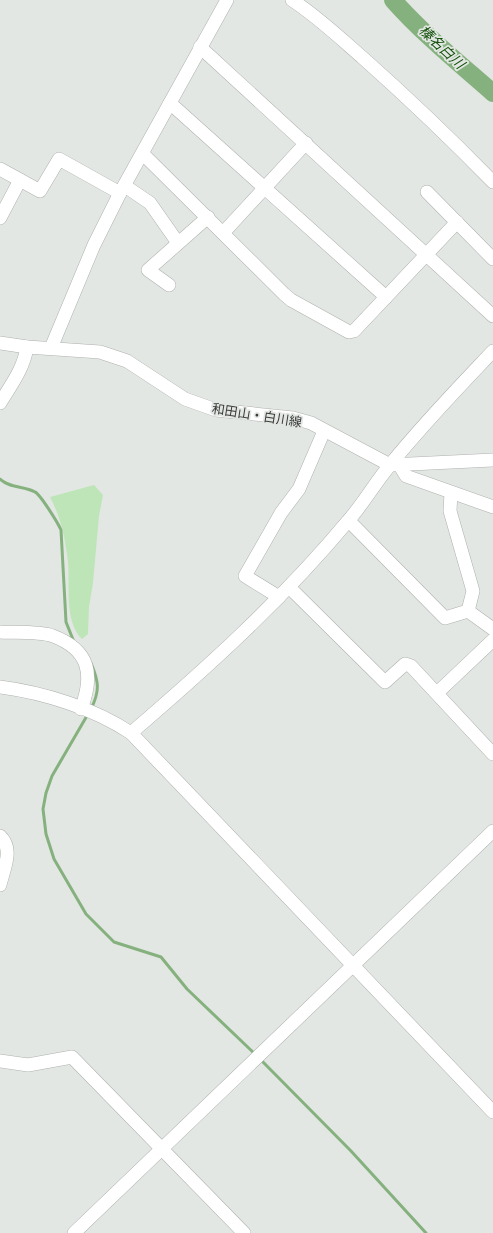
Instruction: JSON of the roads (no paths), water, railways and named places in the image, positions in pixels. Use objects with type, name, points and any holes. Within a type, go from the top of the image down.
[{"type":"street","points":[[51,348],[94,245],[122,190],[200,48],[220,6],[227,0]]},
{"type":"street","points":[[292,0],[319,19],[389,81],[433,122],[493,182]]},
{"type":"street","points":[[200,48],[306,143],[493,316]]},
{"type":"street","points":[[170,102],[386,297]]},
{"type":"street","points":[[223,233],[306,143]]},
{"type":"street","points":[[142,154],[291,300],[349,332],[354,331],[426,253],[457,222]]},
{"type":"street","points":[[0,169],[40,192],[59,159],[150,203],[178,243]]},
{"type":"street","points":[[0,218],[20,180]]},
{"type":"street","points":[[427,192],[493,260]]},
{"type":"street","points":[[169,285],[148,270],[208,218]]},
{"type":"street","name":"和田山・白川線","points":[[0,343],[27,347],[100,352],[127,362],[185,399],[216,410],[293,418],[311,423],[395,466],[406,476],[493,507]]},
{"type":"street","points":[[0,403],[19,373],[26,357],[27,347]]},
{"type":"street","points":[[132,733],[197,676],[289,587],[349,521],[395,466],[426,421],[493,350]]},
{"type":"street","points":[[279,597],[245,576],[281,513],[299,489],[324,431]]},
{"type":"street","points":[[395,466],[493,460]]},
{"type":"street","points":[[451,493],[450,511],[473,591],[468,611]]},
{"type":"street","points":[[349,521],[444,618],[468,611]]},
{"type":"street","points":[[289,587],[385,682],[405,664],[411,666],[493,754]]},
{"type":"street","points":[[468,611],[493,629]]},
{"type":"street","points":[[0,632],[52,636],[70,646],[80,655],[88,672],[89,680],[85,710]]},
{"type":"street","points":[[436,693],[493,640]]},
{"type":"street","points":[[0,687],[46,695],[85,710],[132,733],[493,1112]]},
{"type":"street","points":[[74,1233],[354,966],[358,958],[493,831]]},
{"type":"street","points":[[0,836],[7,844],[9,851],[0,885]]},
{"type":"street","points":[[0,1061],[28,1065],[72,1057],[163,1148],[244,1233]]},
{"type":"waterway","name":"榛名白川","points":[[393,0],[429,36],[493,93]]},
{"type":"waterway","points":[[0,479],[8,484],[35,492],[49,509],[61,530],[66,622],[74,642]]},
{"type":"waterway","points":[[91,663],[96,676],[97,692],[91,709]]},
{"type":"waterway","points":[[88,714],[52,776],[46,793],[43,809],[46,834],[54,859],[86,914],[114,942],[161,957],[187,989],[256,1055]]},
{"type":"waterway","points":[[260,1059],[351,1151],[426,1233]]}]
